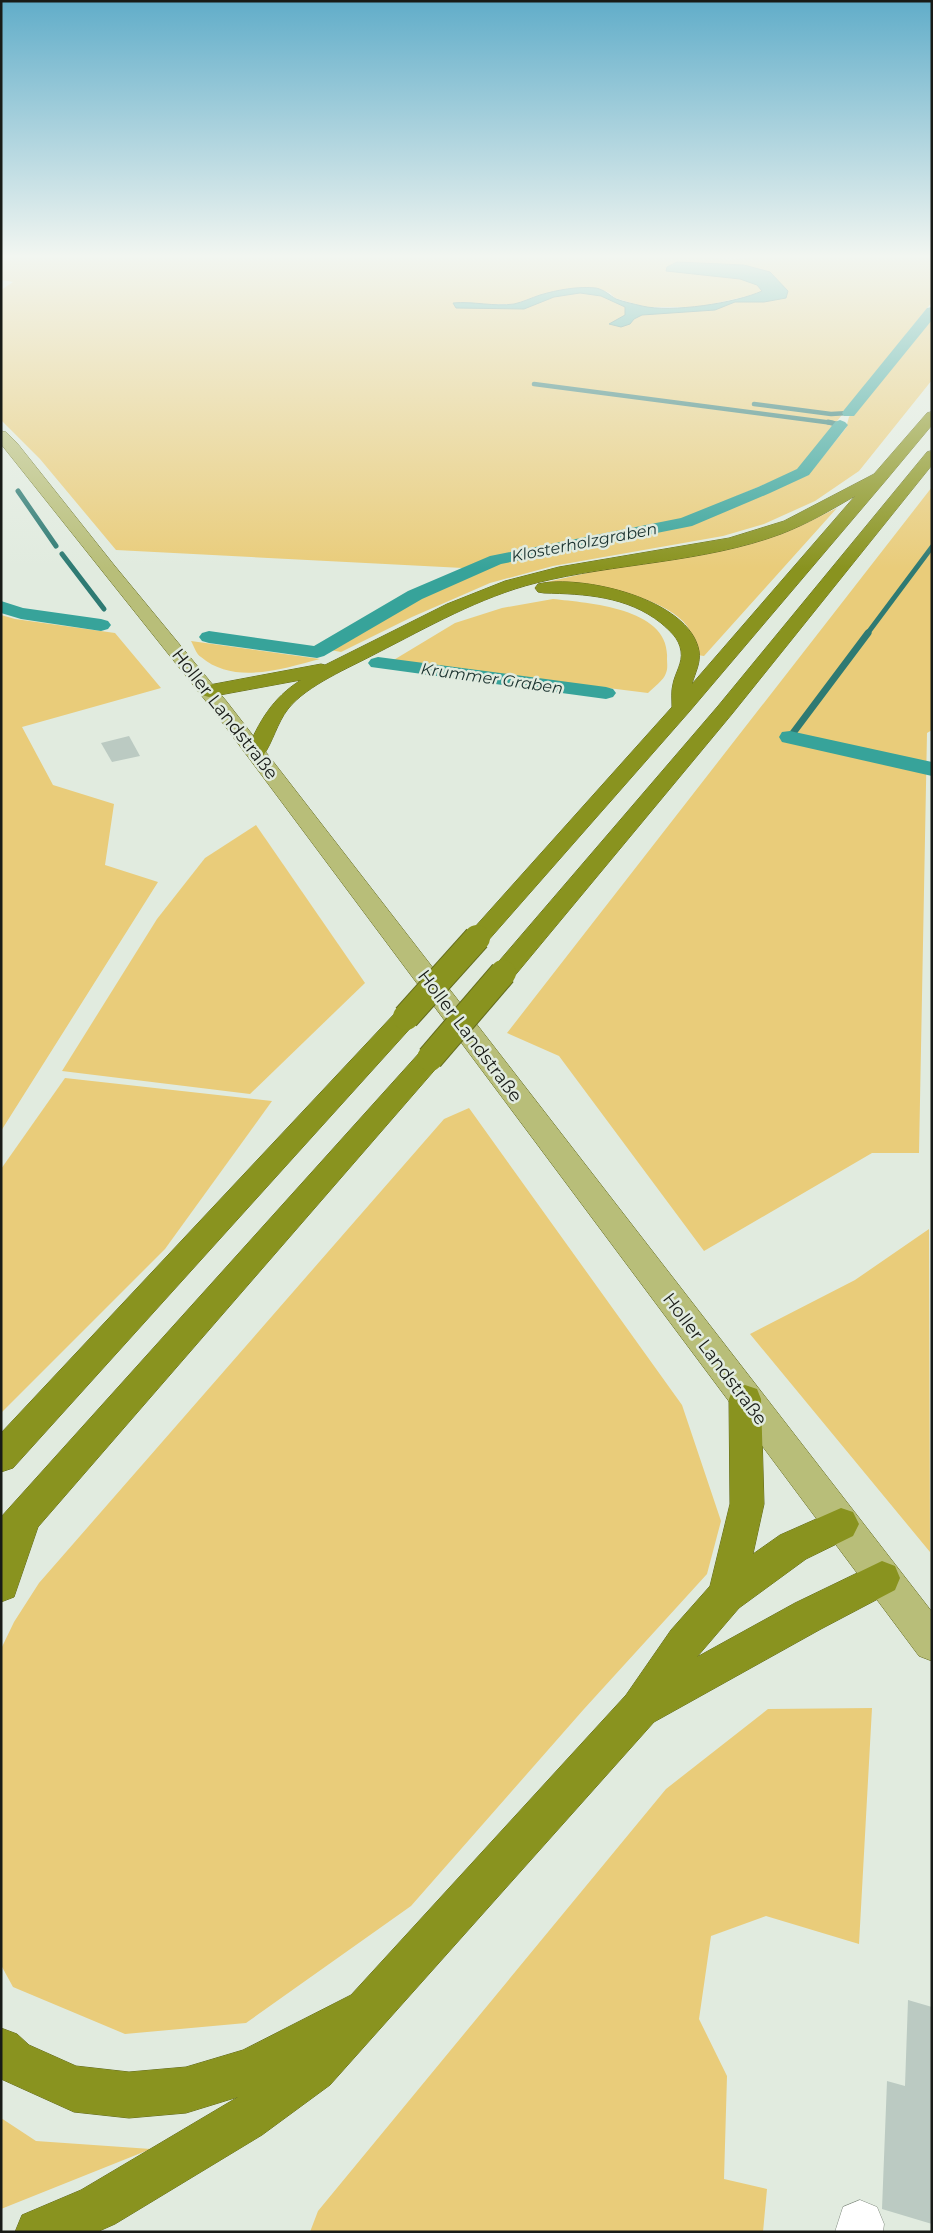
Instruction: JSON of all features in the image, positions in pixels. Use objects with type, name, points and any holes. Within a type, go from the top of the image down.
[{"type":"highway","points":[[1,1457],[477,938],[682,708],[932,416]]},
{"type":"highway","points":[[1,1585],[12,1531],[503,973],[725,710],[932,455]]},
{"type":"highway","points":[[256,752],[269,723],[281,704],[303,686],[330,669],[476,598],[531,578],[709,547],[759,536],[804,518],[854,488],[882,476]]},
{"type":"highway","points":[[476,598],[527,589],[577,588],[618,595],[638,601],[655,610],[679,629],[686,639],[690,651],[690,663],[682,685],[682,708]]},
{"type":"highway","points":[[215,699],[330,669]]},
{"type":"highway","points":[[215,699],[262,700],[303,686]]},
{"type":"highway","points":[[726,1595],[747,1504],[745,1400]]},
{"type":"highway","points":[[39,2232],[98,2207],[246,2119],[314,2069],[372,2008],[640,1709],[684,1643],[726,1595],[793,1547],[841,1524]]},
{"type":"highway","points":[[640,1709],[808,1616],[882,1578]]},
{"type":"highway","points":[[1,2050],[13,2061],[74,2089],[129,2094],[186,2090],[251,2070],[372,2008]]},
{"type":"main road","name":"Holler Landstraße","points":[[1,435],[12,446],[108,569],[256,752],[745,1400],[932,1644]]},
{"type":"shaded area","points":[[1,361],[885,361],[798,470],[681,520],[495,556],[463,568],[116,550],[40,459],[1,420]]},
{"type":"shaded area","points":[[895,361],[932,361],[932,380],[859,471],[815,501],[764,524],[723,536],[553,566],[490,583],[412,617],[341,652],[325,649],[418,597],[502,562],[693,524],[808,475],[846,428],[849,417]]},
{"type":"shaded area","points":[[932,487],[932,730],[927,733],[919,1153],[872,1153],[704,1251],[559,1056],[507,1033]]},
{"type":"shaded area","points":[[837,508],[704,656],[697,655],[691,633],[679,617],[654,603],[640,597],[596,586],[538,584],[804,524]]},
{"type":"shaded area","points":[[553,599],[606,606],[642,618],[656,628],[664,641],[667,658],[665,676],[648,693],[392,661],[455,623],[502,608]]},
{"type":"shaded area","points":[[1,615],[15,619],[115,633],[161,688],[22,727],[53,785],[114,804],[105,865],[158,882],[1,1131]]},
{"type":"shaded area","points":[[191,641],[320,659],[290,667],[259,672],[243,673],[228,671],[214,666],[199,656]]},
{"type":"shaded area","points":[[256,825],[365,983],[250,1094],[62,1071],[157,919],[205,858]]},
{"type":"shaded area","points":[[65,1078],[272,1101],[165,1249],[1,1413],[1,1169]]},
{"type":"shaded area","points":[[469,1108],[682,1405],[721,1521],[707,1574],[584,1709],[411,1906],[246,2023],[125,2034],[13,1987],[1,1965],[1,1649],[14,1622],[39,1583],[444,1119]]},
{"type":"shaded area","points":[[929,1229],[930,1552],[750,1334],[855,1280]]},
{"type":"shaded area","points":[[872,1708],[859,1944],[766,1916],[711,1936],[699,2019],[727,2076],[724,2179],[767,2189],[763,2232],[310,2232],[318,2211],[666,1789],[768,1709]]},
{"type":"shaded area","points":[[1,2118],[36,2141],[151,2149],[1,2209]]},
{"type":"building","points":[[129,736],[140,756],[112,762],[101,743]]},
{"type":"building","points":[[908,2000],[932,2007],[932,2224],[882,2209],[887,2081],[905,2086]]},
{"type":"waterway","name":"Klosterholzgraben","points":[[849,413],[891,361]]},
{"type":"waterway","points":[[534,384],[831,423]]},
{"type":"waterway","points":[[754,404],[831,414],[849,413]]},
{"type":"waterway","points":[[831,423],[840,425]]},
{"type":"waterway","name":"Klosterholzgraben","points":[[209,637],[317,652],[415,595],[496,560],[686,522],[764,490],[803,472],[840,425]]},
{"type":"waterway","points":[[18,491],[56,546]]},
{"type":"waterway","points":[[867,634],[932,547]]},
{"type":"waterway","points":[[62,554],[104,609]]},
{"type":"waterway","name":"Krummer Graben","points":[[1,607],[21,613],[101,625]]},
{"type":"waterway","points":[[790,737],[868,633]]},
{"type":"waterway","name":"Krummer Graben","points":[[378,663],[606,693]]},
{"type":"waterway","name":"Krummer Graben","points":[[790,737],[932,769]]}]
